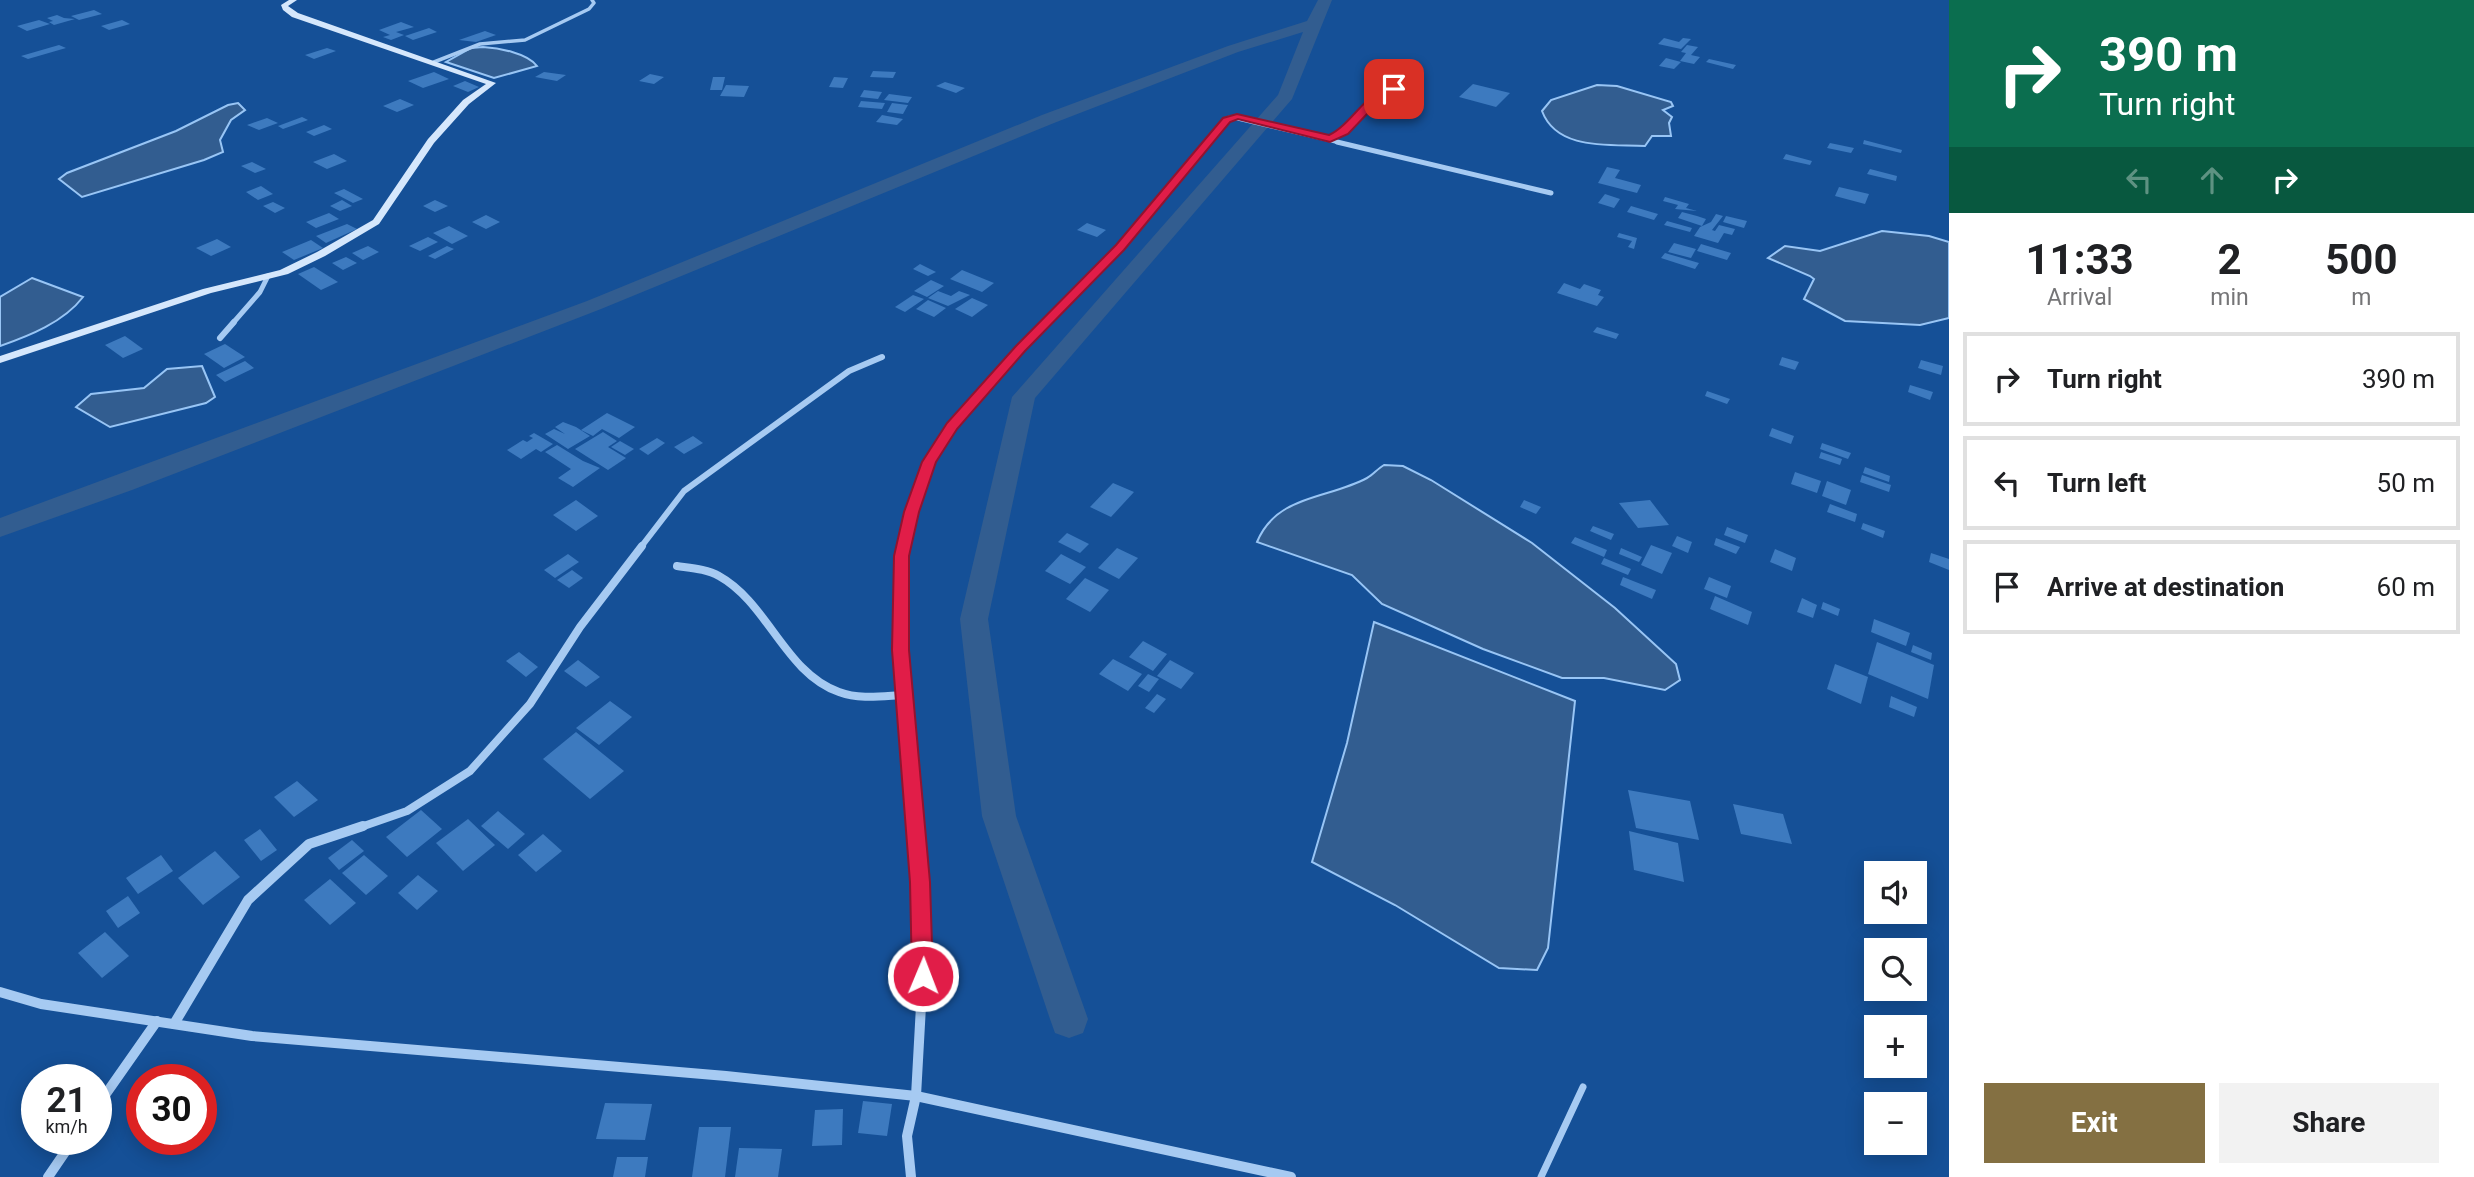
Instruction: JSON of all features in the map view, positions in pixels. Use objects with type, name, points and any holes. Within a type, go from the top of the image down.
[{"type":"street","points":[[0,360],[207,291],[285,272],[321,254],[376,222],[431,141],[466,102],[492,83],[295,15],[285,9],[284,5],[294,0]]},
{"type":"street","points":[[434,62],[480,44],[525,40],[589,9],[594,3],[592,0]]},
{"type":"street","points":[[911,1177],[905,1146],[909,1109],[916,1096],[924,952],[901,650],[902,556],[911,512],[929,462],[952,426],[1021,349],[1120,248],[1226,120],[1237,117],[1551,193]]},
{"type":"street","points":[[220,338],[260,292],[268,276]]},
{"type":"street","points":[[174,1024],[248,900],[309,844],[407,811],[470,771],[530,704],[580,628],[684,491],[849,371],[882,357]]},
{"type":"street","points":[[677,566],[723,577],[774,629],[811,676],[836,692],[870,697],[904,695]]},
{"type":"street","points":[[0,992],[41,1004],[252,1036],[699,1074],[916,1096],[1291,1177]]},
{"type":"street","points":[[112,1085],[157,1021]]},
{"type":"street","points":[[48,1177],[63,1155]]},
{"type":"lane","points":[[1330,139],[1344,132],[1384,91],[1394,89]]},
{"type":"lane","points":[[1541,1177],[1583,1087]]},
{"type":"water","points":[[483,47],[520,55],[537,66],[494,78],[446,62],[471,48]]},
{"type":"water","points":[[1597,85],[1617,86],[1671,102],[1673,106],[1663,110],[1672,117],[1669,123],[1671,136],[1652,136],[1645,146],[1601,145],[1572,139],[1549,124],[1542,111],[1551,100]]},
{"type":"water","points":[[238,103],[245,110],[231,120],[220,140],[223,152],[82,197],[59,179],[67,173],[176,131],[228,105]]},
{"type":"water","points":[[1882,231],[1929,236],[1949,242],[1949,318],[1920,325],[1845,321],[1804,299],[1814,279],[1768,258],[1785,246],[1820,251]]},
{"type":"water","points":[[32,278],[83,297],[56,321],[0,346],[0,297]]},
{"type":"water","points":[[202,366],[215,397],[206,403],[110,427],[76,407],[91,394],[144,388],[167,369]]},
{"type":"water","points":[[1384,465],[1403,466],[1431,480],[1532,543],[1615,608],[1676,664],[1680,680],[1665,690],[1604,678],[1562,678],[1483,649],[1382,604],[1352,575],[1257,542],[1266,526],[1291,506],[1352,485],[1369,477]]},
{"type":"water","points":[[1374,622],[1575,701],[1548,948],[1537,970],[1499,968],[1395,905],[1312,862],[1347,743]]},
{"type":"building","points":[[94,10],[102,14],[79,20],[71,16]]},
{"type":"building","points":[[57,15],[75,19],[54,25],[49,22],[53,21],[47,18]]},
{"type":"building","points":[[39,20],[50,24],[27,31],[17,26]]},
{"type":"building","points":[[122,20],[130,24],[109,30],[101,26]]},
{"type":"building","points":[[401,22],[414,27],[396,32],[404,35],[391,40],[383,37],[390,35],[379,30]]},
{"type":"building","points":[[429,28],[437,32],[413,40],[405,36]]},
{"type":"building","points":[[485,31],[496,35],[476,42],[459,40]]},
{"type":"building","points":[[1664,38],[1679,42],[1683,38],[1691,39],[1681,49],[1658,44]]},
{"type":"building","points":[[59,45],[66,48],[28,59],[21,56]]},
{"type":"building","points":[[1687,45],[1698,47],[1691,55],[1700,57],[1694,64],[1680,61],[1686,53],[1681,52]]},
{"type":"building","points":[[327,48],[336,51],[314,59],[305,55]]},
{"type":"building","points":[[1666,58],[1681,62],[1674,69],[1659,66]]},
{"type":"building","points":[[1709,59],[1736,65],[1733,69],[1706,62]]},
{"type":"building","points":[[873,71],[896,72],[893,78],[870,77]]},
{"type":"building","points":[[434,72],[449,79],[423,88],[408,81]]},
{"type":"building","points":[[544,72],[566,75],[557,81],[535,77]]},
{"type":"building","points":[[650,74],[664,77],[654,84],[639,81]]},
{"type":"building","points":[[713,77],[725,77],[722,90],[710,90]]},
{"type":"building","points":[[834,77],[848,78],[843,88],[829,87]]},
{"type":"building","points":[[465,81],[479,87],[468,92],[453,86]]},
{"type":"building","points":[[945,82],[965,88],[956,93],[936,86]]},
{"type":"building","points":[[1473,84],[1510,93],[1496,107],[1459,97]]},
{"type":"building","points":[[726,85],[749,86],[744,97],[720,96]]},
{"type":"building","points":[[864,90],[882,92],[878,99],[860,97]]},
{"type":"building","points":[[889,94],[912,97],[908,103],[884,100]]},
{"type":"building","points":[[400,99],[414,105],[397,112],[383,106]]},
{"type":"building","points":[[861,101],[885,103],[882,109],[858,107]]},
{"type":"building","points":[[892,103],[908,105],[903,114],[887,112]]},
{"type":"building","points":[[882,115],[903,119],[897,125],[876,122]]},
{"type":"building","points":[[302,117],[308,120],[283,129],[278,126]]},
{"type":"building","points":[[267,118],[278,123],[259,130],[247,125]]},
{"type":"building","points":[[324,125],[332,129],[314,136],[306,132]]},
{"type":"building","points":[[1864,140],[1902,150],[1901,153],[1863,144]]},
{"type":"building","points":[[1830,143],[1854,148],[1851,153],[1827,148]]},
{"type":"building","points":[[334,154],[347,161],[327,169],[313,162]]},
{"type":"building","points":[[1786,154],[1812,161],[1810,165],[1783,159]]},
{"type":"building","points":[[252,162],[266,169],[255,173],[241,166]]},
{"type":"building","points":[[1607,167],[1620,170],[1615,178],[1641,185],[1637,193],[1598,183]]},
{"type":"building","points":[[1870,169],[1897,176],[1896,181],[1867,174]]},
{"type":"building","points":[[261,186],[273,194],[258,200],[246,192]]},
{"type":"building","points":[[1839,187],[1869,194],[1865,204],[1835,196]]},
{"type":"building","points":[[344,189],[363,199],[353,203],[334,193]]},
{"type":"building","points":[[1605,194],[1620,199],[1614,208],[1598,203]]},
{"type":"building","points":[[1665,197],[1689,204],[1686,208],[1697,211],[1675,209],[1678,205],[1663,201]]},
{"type":"building","points":[[342,200],[352,206],[340,211],[330,206]]},
{"type":"building","points":[[435,200],[448,206],[435,212],[423,206]]},
{"type":"building","points":[[273,202],[285,208],[275,213],[263,206]]},
{"type":"building","points":[[1631,206],[1658,214],[1654,220],[1627,212]]},
{"type":"building","points":[[1682,212],[1706,219],[1702,226],[1678,218]]},
{"type":"building","points":[[329,213],[339,219],[316,228],[306,222]]},
{"type":"building","points":[[1716,214],[1723,216],[1712,230],[1715,231],[1719,225],[1735,229],[1732,235],[1724,233],[1718,243],[1694,236],[1700,227],[1711,222]]},
{"type":"building","points":[[486,215],[500,222],[486,229],[472,222]]},
{"type":"building","points":[[1726,216],[1747,221],[1744,228],[1723,222]]},
{"type":"building","points":[[1667,221],[1692,228],[1690,232],[1664,225]]},
{"type":"building","points":[[1087,223],[1106,230],[1097,237],[1077,230]]},
{"type":"building","points":[[347,224],[357,229],[326,243],[316,236]]},
{"type":"building","points":[[449,226],[468,236],[452,244],[433,233]]},
{"type":"building","points":[[1619,233],[1637,238],[1634,249],[1628,247],[1632,241],[1617,237]]},
{"type":"building","points":[[428,237],[438,242],[420,251],[409,246]]},
{"type":"building","points":[[217,239],[231,247],[211,256],[196,248]]},
{"type":"building","points":[[311,240],[323,248],[294,260],[282,252]]},
{"type":"building","points":[[1674,243],[1696,249],[1691,258],[1668,252]]},
{"type":"building","points":[[1701,244],[1731,253],[1727,260],[1697,251]]},
{"type":"building","points":[[368,246],[379,252],[363,260],[352,253]]},
{"type":"building","points":[[447,246],[454,249],[435,259],[428,256]]},
{"type":"building","points":[[1665,253],[1699,263],[1695,269],[1661,258]]},
{"type":"building","points":[[346,257],[357,263],[343,270],[332,263]]},
{"type":"building","points":[[920,264],[936,272],[928,276],[913,269]]},
{"type":"building","points":[[314,267],[338,282],[321,290],[298,274]]},
{"type":"building","points":[[962,270],[994,283],[982,292],[950,279]]},
{"type":"building","points":[[931,280],[944,286],[927,297],[914,291]]},
{"type":"building","points":[[1564,283],[1580,289],[1584,284],[1601,290],[1598,295],[1604,297],[1597,306],[1557,293]]},
{"type":"building","points":[[938,291],[951,296],[959,291],[970,295],[948,306],[928,298]]},
{"type":"building","points":[[913,295],[924,299],[905,312],[895,307]]},
{"type":"building","points":[[972,298],[988,305],[972,317],[955,309]]},
{"type":"building","points":[[928,300],[946,308],[934,317],[916,309]]},
{"type":"building","points":[[1597,327],[1619,334],[1616,339],[1593,332]]},
{"type":"building","points":[[125,336],[143,349],[123,358],[105,345]]},
{"type":"building","points":[[225,344],[245,357],[224,368],[204,354]]},
{"type":"building","points":[[1782,357],[1799,362],[1795,370],[1779,365]]},
{"type":"building","points":[[1921,360],[1943,366],[1941,375],[1918,368]]},
{"type":"building","points":[[245,361],[254,368],[225,382],[216,375]]},
{"type":"building","points":[[1910,385],[1933,392],[1930,400],[1908,392]]},
{"type":"building","points":[[1707,391],[1730,399],[1727,404],[1705,396]]},
{"type":"building","points":[[607,413],[635,427],[619,438],[602,429],[593,436],[581,430]]},
{"type":"building","points":[[563,422],[590,436],[568,449],[545,434],[554,429],[565,434],[555,427]]},
{"type":"building","points":[[1772,428],[1794,436],[1791,444],[1769,436]]},
{"type":"building","points":[[603,432],[617,441],[608,447],[626,458],[608,470],[575,449]]},
{"type":"building","points":[[534,433],[553,444],[541,452],[536,449],[521,459],[507,450],[523,440],[527,442],[533,438],[529,436]]},
{"type":"building","points":[[693,436],[703,443],[684,454],[674,447]]},
{"type":"building","points":[[657,438],[665,443],[648,455],[639,449]]},
{"type":"building","points":[[620,441],[634,449],[625,455],[611,447]]},
{"type":"building","points":[[1822,443],[1851,453],[1848,459],[1820,449]]},
{"type":"building","points":[[557,445],[600,468],[573,487],[558,478],[571,469],[545,452]]},
{"type":"building","points":[[1821,452],[1842,459],[1840,465],[1819,458]]},
{"type":"building","points":[[1865,467],[1890,476],[1889,482],[1863,473]]},
{"type":"building","points":[[1795,472],[1821,481],[1817,493],[1791,484]]},
{"type":"building","points":[[1862,475],[1891,485],[1889,492],[1860,482]]},
{"type":"building","points":[[1827,481],[1851,490],[1846,505],[1822,496]]},
{"type":"building","points":[[1113,483],[1134,492],[1111,517],[1090,507]]},
{"type":"building","points":[[576,500],[598,516],[576,531],[553,515]]},
{"type":"building","points":[[1524,500],[1541,507],[1536,514],[1520,507]]},
{"type":"building","points":[[1650,500],[1669,525],[1638,528],[1619,503]]},
{"type":"building","points":[[1830,504],[1857,514],[1855,522],[1827,512]]},
{"type":"building","points":[[1863,523],[1885,531],[1883,538],[1861,529]]},
{"type":"building","points":[[1593,526],[1614,534],[1611,540],[1590,531]]},
{"type":"building","points":[[1727,527],[1748,535],[1745,543],[1724,535]]},
{"type":"building","points":[[1067,533],[1089,544],[1080,553],[1058,542]]},
{"type":"building","points":[[1677,536],[1692,542],[1688,553],[1672,546]]},
{"type":"building","points":[[1575,537],[1607,550],[1604,557],[1571,543]]},
{"type":"building","points":[[1716,538],[1740,547],[1736,554],[1714,545]]},
{"type":"building","points":[[1651,545],[1672,553],[1662,574],[1641,565]]},
{"type":"building","points":[[1117,548],[1138,558],[1119,579],[1098,568]]},
{"type":"building","points":[[1621,548],[1642,557],[1639,562],[1619,554]]},
{"type":"building","points":[[1775,549],[1796,558],[1792,571],[1770,562]]},
{"type":"building","points":[[1931,553],[1949,559],[1949,570],[1929,562]]},
{"type":"building","points":[[568,554],[579,562],[555,578],[544,570]]},
{"type":"building","points":[[1061,554],[1086,567],[1070,584],[1045,571]]},
{"type":"building","points":[[1604,558],[1631,569],[1628,575],[1601,564]]},
{"type":"building","points":[[572,570],[583,578],[569,588],[557,580]]},
{"type":"building","points":[[1623,577],[1656,590],[1652,599],[1620,585]]},
{"type":"building","points":[[1709,577],[1731,586],[1727,598],[1704,589]]},
{"type":"building","points":[[1085,578],[1109,590],[1090,612],[1066,599]]},
{"type":"building","points":[[1715,596],[1752,612],[1748,625],[1710,609]]},
{"type":"building","points":[[1802,598],[1817,605],[1813,618],[1797,612]]},
{"type":"building","points":[[1823,602],[1840,609],[1838,616],[1821,609]]},
{"type":"building","points":[[1874,619],[1910,633],[1906,646],[1871,632]]},
{"type":"building","points":[[1143,641],[1167,654],[1153,671],[1129,657]]},
{"type":"building","points":[[1877,642],[1934,665],[1928,699],[1868,674]]},
{"type":"building","points":[[1913,645],[1932,653],[1931,660],[1911,652]]},
{"type":"building","points":[[519,652],[538,667],[526,677],[506,661]]},
{"type":"building","points":[[1113,659],[1142,674],[1128,691],[1099,674]]},
{"type":"building","points":[[578,660],[600,677],[586,687],[564,671]]},
{"type":"building","points":[[1170,660],[1194,673],[1181,689],[1157,676]]},
{"type":"building","points":[[1835,664],[1868,677],[1861,704],[1827,689]]},
{"type":"building","points":[[1148,674],[1159,679],[1149,692],[1138,686]]},
{"type":"building","points":[[1157,694],[1166,699],[1154,713],[1145,708]]},
{"type":"building","points":[[1891,696],[1917,707],[1914,717],[1889,707]]},
{"type":"building","points":[[610,701],[632,717],[599,745],[576,728]]},
{"type":"building","points":[[576,732],[624,771],[590,799],[543,759]]},
{"type":"building","points":[[297,781],[318,800],[294,817],[274,797]]},
{"type":"building","points":[[1628,790],[1690,801],[1699,840],[1636,828]]},
{"type":"building","points":[[1733,804],[1783,814],[1792,844],[1741,834]]},
{"type":"building","points":[[421,810],[442,829],[407,857],[386,837]]},
{"type":"building","points":[[498,811],[525,834],[508,849],[481,826]]},
{"type":"building","points":[[468,819],[495,845],[463,871],[436,843]]},
{"type":"building","points":[[260,829],[277,850],[261,861],[244,840]]},
{"type":"building","points":[[1629,831],[1678,843],[1684,882],[1634,870]]},
{"type":"building","points":[[543,834],[562,851],[536,872],[518,855]]},
{"type":"building","points":[[352,840],[364,851],[339,870],[328,858]]},
{"type":"building","points":[[215,851],[240,877],[203,905],[178,878]]},
{"type":"building","points":[[161,855],[173,871],[138,894],[126,878]]},
{"type":"building","points":[[364,855],[388,876],[366,895],[342,873]]},
{"type":"building","points":[[418,875],[438,891],[417,910],[398,893]]},
{"type":"building","points":[[330,879],[356,903],[330,925],[304,900]]},
{"type":"building","points":[[128,896],[140,913],[118,928],[106,911]]},
{"type":"building","points":[[105,932],[129,956],[102,978],[78,953]]},
{"type":"building","points":[[863,1101],[892,1104],[887,1136],[858,1133]]},
{"type":"building","points":[[605,1103],[652,1104],[645,1140],[596,1139]]},
{"type":"building","points":[[843,1109],[842,1145],[812,1146],[815,1110]]},
{"type":"building","points":[[699,1127],[731,1127],[725,1177],[692,1177]]},
{"type":"building","points":[[739,1148],[782,1149],[778,1177],[735,1177]]},
{"type":"building","points":[[617,1157],[648,1157],[645,1177],[613,1177]]},
{"type":"waterway","points":[[1313,24],[1325,0]]},
{"type":"waterway","points":[[0,528],[594,305],[1048,119],[1233,49],[1313,24]]},
{"type":"waterway","points":[[1069,1019],[999,816],[974,619],[1024,397],[1286,96],[1313,24]]},
{"type":"route","points":[[923,976],[920,882],[901,650],[902,556],[911,512],[929,462],[952,426],[1021,349],[1120,248],[1226,120],[1237,117],[1330,139],[1344,132],[1384,91],[1394,89]]}]
